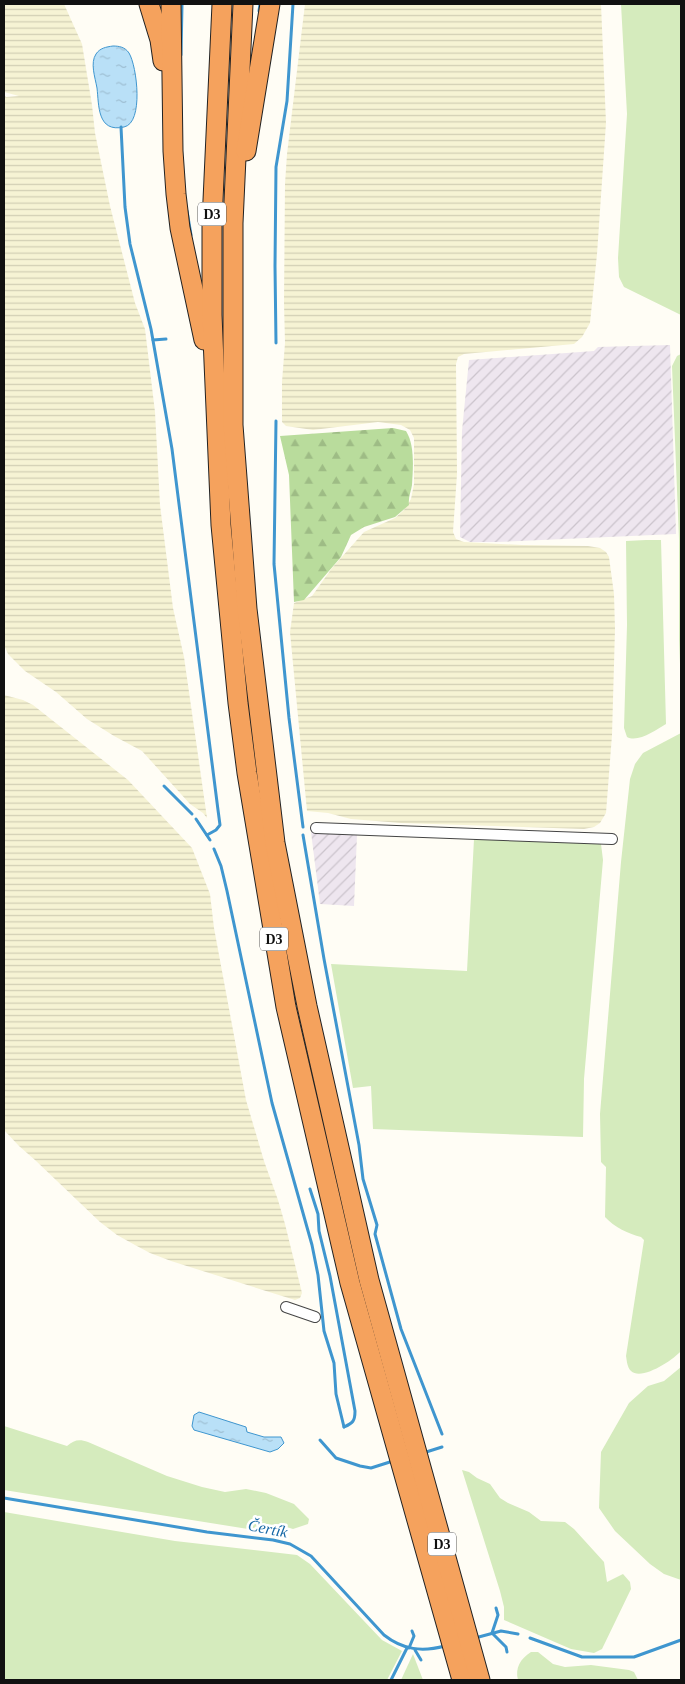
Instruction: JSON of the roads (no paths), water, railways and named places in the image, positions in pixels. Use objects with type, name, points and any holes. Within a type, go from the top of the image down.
[{"type":"highway","points":[[149,4],[160,40],[180,228],[203,331],[217,425]]},
{"type":"highway","points":[[171,4],[172,151]]},
{"type":"highway","name":"D3","points":[[222,4],[212,222],[212,315],[221,525],[238,703],[258,846],[282,988],[350,1283],[405,1440]]},
{"type":"highway","name":"D3","points":[[242,4],[233,223],[233,425],[248,619],[275,843],[307,1006],[405,1440],[458,1632],[465,1670],[480,1680]]},
{"type":"highway","points":[[233,223],[270,4]]},
{"type":"street","points":[[316,828],[612,839]]},
{"type":"street","points":[[286,1307],[315,1317]]},
{"type":"water","points":[[122,47],[129,53],[134,69],[137,93],[134,116],[130,123],[124,127],[115,128],[104,122],[101,116],[93,66],[94,58],[98,52],[103,48]]},
{"type":"water","points":[[199,1412],[246,1427],[247,1432],[264,1437],[281,1437],[284,1443],[278,1449],[270,1452],[194,1430],[192,1426],[194,1415]]},
{"type":"waterway","points":[[181,55],[182,4]]},
{"type":"waterway","points":[[259,11],[260,4]]},
{"type":"waterway","points":[[276,343],[276,167],[287,101],[293,4]]},
{"type":"waterway","points":[[121,127],[125,207],[130,244],[151,329],[172,449],[220,825],[216,830],[207,835]]},
{"type":"waterway","points":[[187,211],[191,235]]},
{"type":"waterway","points":[[153,340],[166,339]]},
{"type":"waterway","points":[[276,421],[274,564],[289,718],[303,827]]},
{"type":"waterway","points":[[164,786],[192,814]]},
{"type":"waterway","points":[[196,819],[210,840]]},
{"type":"waterway","points":[[303,835],[359,1145],[363,1179],[377,1225],[375,1234],[401,1329],[442,1434]]},
{"type":"waterway","points":[[214,849],[221,866],[227,891],[272,1103],[312,1245],[318,1275],[324,1331],[334,1363],[336,1394],[344,1427]]},
{"type":"waterway","points":[[310,1189],[318,1214],[319,1231],[330,1276],[355,1411],[353,1421],[344,1427]]},
{"type":"waterway","points":[[320,1440],[336,1458],[360,1466],[371,1468],[393,1461]]},
{"type":"waterway","points":[[423,1453],[442,1447]]},
{"type":"waterway","name":"Čertík","points":[[4,1498],[290,1544],[311,1556],[384,1635],[391,1640],[406,1647],[421,1649],[445,1646]]},
{"type":"waterway","name":"Čertík","points":[[496,1608],[498,1615],[492,1633],[506,1647],[507,1652]]},
{"type":"waterway","points":[[409,1648],[414,1636],[412,1631]]},
{"type":"waterway","name":"Čertík","points":[[475,1638],[501,1631],[518,1634]]},
{"type":"waterway","name":"Čertík","points":[[530,1638],[582,1657],[634,1657],[681,1640]]},
{"type":"waterway","points":[[391,1680],[407,1648]]},
{"type":"waterway","points":[[415,1650],[421,1660]]}]
